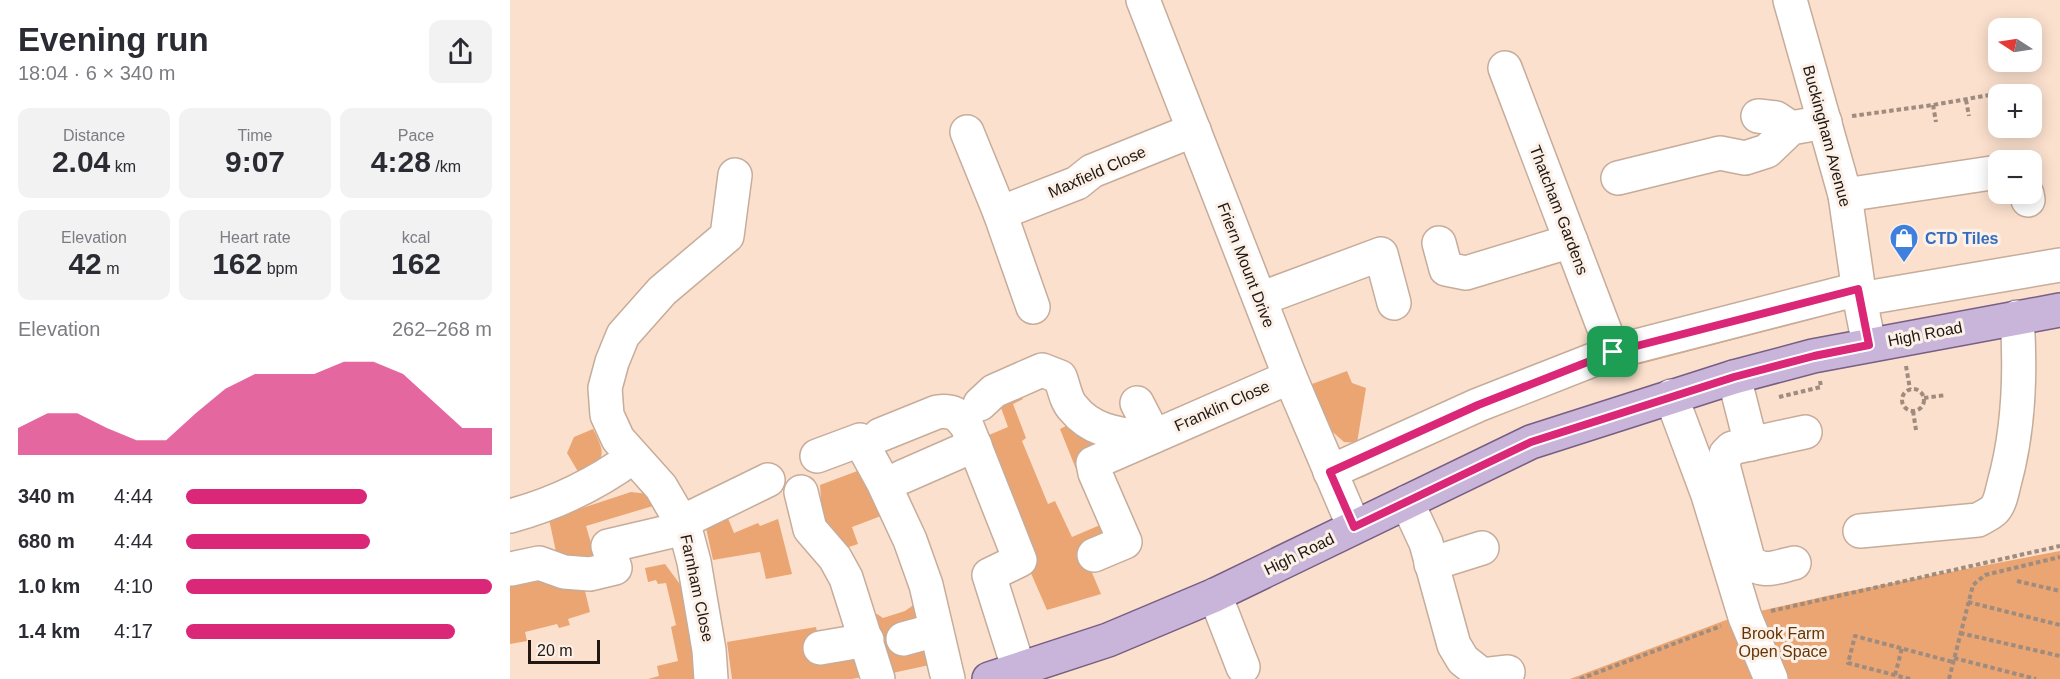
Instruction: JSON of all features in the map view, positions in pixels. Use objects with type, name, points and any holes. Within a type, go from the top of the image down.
[{"type":"main road","name":"High Road","points":[[1004,675],[1108,640],[1215,595],[1531,442],[1671,396],[1814,356],[2060,310]]},
{"type":"street","name":"Friern Mount Drive","points":[[1143,0],[1290,377],[1354,527]]},
{"type":"street","name":"Buckingham Avenue","points":[[1790,0],[1845,195],[1859,294],[1869,345]]},
{"type":"street","name":"Thatcham Gardens","points":[[1505,68],[1613,352]]},
{"type":"street","points":[[1758,116],[1776,118],[1791,128]]},
{"type":"street","points":[[1617,178],[1720,153],[1745,158],[1767,151],[1791,128],[1825,121]]},
{"type":"street","name":"Maxfield Close","points":[[1000,213],[1077,183],[1092,171],[1194,130]]},
{"type":"street","points":[[967,132],[1000,213],[1033,307]]},
{"type":"street","points":[[1845,195],[1988,173]]},
{"type":"street","name":"Farnham Close","points":[[711,679],[709,650],[694,562],[683,525],[660,487],[618,439],[607,415],[605,388],[623,335],[662,291],[727,236],[735,175]]},
{"type":"street","points":[[1439,243],[1446,269],[1466,273],[1571,241]]},
{"type":"street","points":[[1260,299],[1381,255],[1394,303]]},
{"type":"street","points":[[1330,472],[1478,405],[1613,352],[1859,294],[2060,265]]},
{"type":"street","points":[[1860,531],[1978,520],[1994,510],[2001,497],[2013,452],[2018,405],[2017,317]]},
{"type":"street","points":[[980,404],[994,391],[1042,370],[1060,377],[1072,407],[1087,421],[1108,433],[1150,437]]},
{"type":"street","name":"Franklin Close","points":[[1094,555],[1125,542],[1095,473],[1093,463],[1290,377]]},
{"type":"street","points":[[1734,377],[1751,444]]},
{"type":"street","points":[[1671,396],[1708,495],[1745,617],[1771,679]]},
{"type":"street","name":"Franklin Close","points":[[1137,403],[1150,437]]},
{"type":"street","points":[[880,435],[938,412],[947,411],[958,415],[967,426],[1020,560],[989,575],[1004,675]]},
{"type":"street","points":[[1794,563],[1763,569],[1755,567],[1748,559],[1723,465],[1726,454],[1732,448],[1805,432]]},
{"type":"street","points":[[817,456],[860,440],[910,540],[926,585],[948,679]]},
{"type":"street","points":[[902,477],[975,445]]},
{"type":"street","points":[[510,516],[579,491],[633,457]]},
{"type":"street","points":[[511,569],[539,563],[564,572],[590,574],[615,567],[608,546],[683,525],[768,480]]},
{"type":"street","points":[[801,492],[810,529],[835,558],[846,578],[878,679]]},
{"type":"street","points":[[1407,502],[1426,543],[1454,645],[1463,660],[1482,675],[1508,672]]},
{"type":"street","points":[[1431,564],[1482,548]]},
{"type":"street","points":[[1215,595],[1243,667]]},
{"type":"street","points":[[903,639],[936,630]]},
{"type":"street","points":[[820,648],[867,640]]},
{"type":"path","points":[[1825,121],[1988,95]]},
{"type":"path","points":[[1966,99],[1969,116]]},
{"type":"path","points":[[1933,105],[1935,122]]},
{"type":"path","points":[[1916,389],[1924,398],[1923,405],[1913,411],[1909,411],[1902,405],[1902,398],[1905,392],[1916,389]]},
{"type":"path","points":[[1924,398],[1946,395]]},
{"type":"path","points":[[1913,411],[1916,430]]},
{"type":"path","points":[[1580,679],[1745,617],[2060,546]]},
{"type":"path","points":[[1949,679],[1974,585],[1985,575],[2060,557]]},
{"type":"path","points":[[2017,581],[2060,591]]},
{"type":"path","points":[[1968,602],[2060,625]]},
{"type":"path","points":[[1960,633],[2060,656]]},
{"type":"path","points":[[1910,679],[1848,663],[1855,636],[2036,679]]},
{"type":"path","points":[[1895,675],[1902,648]]},
{"type":"green space","points":[[1813,312],[1813,319],[1629,367],[1567,387],[1469,428],[1361,478],[1358,472],[1564,382]]},
{"type":"green space","points":[[1347,371],[1352,383],[1366,388],[1357,443],[1344,442],[1326,426],[1312,384]]},
{"type":"green space","points":[[1018,392],[1023,399],[1013,404],[1026,438],[1022,441],[1048,504],[1055,501],[1072,537],[1107,522],[1112,534],[1082,549],[1101,594],[1047,610],[999,500],[977,440],[1008,427],[1000,405]]},
{"type":"green space","points":[[1072,423],[1097,439],[1091,443],[1095,455],[1082,484],[1060,429]]},
{"type":"green space","points":[[593,429],[602,451],[601,456],[595,465],[580,475],[567,453],[574,437]]},
{"type":"green space","points":[[868,467],[881,516],[852,527],[858,544],[840,550],[822,515],[820,485]]},
{"type":"green space","points":[[631,492],[649,494],[653,506],[586,526],[596,560],[575,565],[556,552],[549,519]]},
{"type":"green space","points":[[727,516],[734,533],[758,523],[760,526],[778,519],[792,574],[766,579],[760,552],[713,560],[705,523]]},
{"type":"green space","name":"Brook Farm Open Space","points":[[2060,551],[2060,679],[1570,679],[1734,617],[1840,593]]},
{"type":"green space","points":[[665,564],[682,587],[695,679],[648,679],[659,676],[657,666],[678,661],[671,627],[676,625],[666,583],[658,584],[656,580],[648,582],[645,568]]},
{"type":"green space","points":[[543,577],[585,591],[590,612],[568,619],[570,625],[559,628],[557,624],[525,632],[527,641],[510,644],[510,585]]},
{"type":"green space","points":[[922,599],[922,612],[911,620],[934,664],[888,674],[868,616],[877,614],[883,618],[905,611]]},
{"type":"green space","points":[[816,627],[822,658],[862,651],[872,675],[852,679],[732,679],[727,642]]},
{"type":"place","name":"CTD Tiles","points":[[1904,264]]},
{"type":"route","points":[[1858,289],[1869,345],[1814,356],[1734,377],[1531,442],[1354,527],[1330,472],[1478,405],[1613,352],[1858,289]]}]
